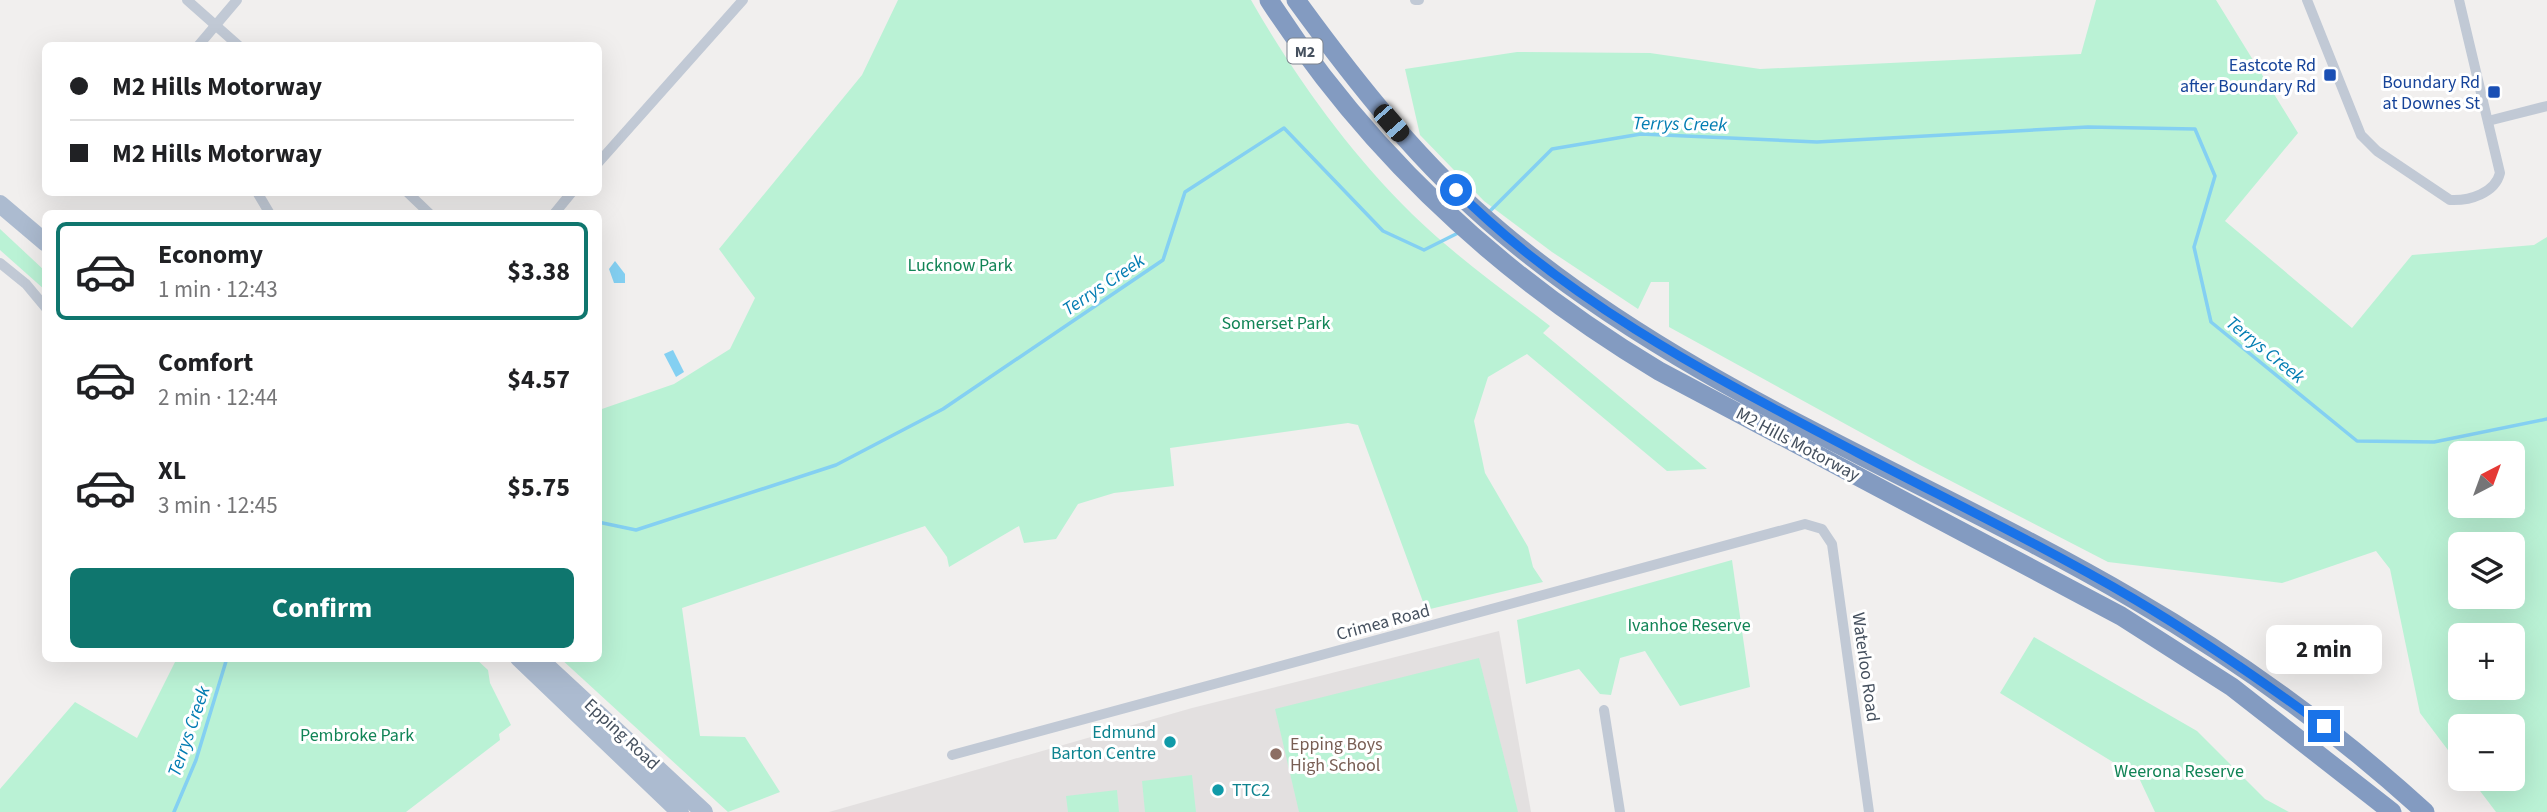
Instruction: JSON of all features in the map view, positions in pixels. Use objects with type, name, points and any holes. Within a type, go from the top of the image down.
[{"type":"highway","name":"M2 Hills Motorway","points":[[1269,0],[1341,101],[1389,158],[1457,224],[1533,288],[1600,335],[1659,371],[2121,616],[2232,687],[2392,812]]},
{"type":"highway","name":"M2 Hills Motorway","points":[[1296,0],[1360,87],[1406,141],[1472,207],[1547,268],[1672,354],[2089,575],[2174,623],[2246,669],[2339,737],[2425,812]]},
{"type":"main road","points":[[0,191],[42,226]]},
{"type":"main road","points":[[0,204],[42,240]]},
{"type":"main road","name":"Epping Road","points":[[524,662],[680,812]]},
{"type":"main road","name":"Epping Road","points":[[542,662],[704,812]]},
{"type":"street","points":[[187,0],[234,42]]},
{"type":"street","points":[[201,42],[237,0]]},
{"type":"street","points":[[602,159],[743,0]]},
{"type":"street","points":[[2307,0],[2361,135],[2371,147],[2450,200],[2491,191],[2498,183],[2500,173],[2459,0]]},
{"type":"street","points":[[2488,121],[2547,106]]},
{"type":"street","points":[[411,196],[426,210]]},
{"type":"street","points":[[557,210],[569,196]]},
{"type":"street","points":[[0,263],[26,284],[42,302]]},
{"type":"street","name":"Crimea Road","points":[[952,755],[1581,587],[1735,542],[1805,524],[1822,528]]},
{"type":"street","name":"Waterloo Road","points":[[1822,528],[1832,544],[1869,812]]},
{"type":"street","points":[[1604,710],[1620,812]]},
{"type":"shaded area","name":"Epping Boys High School","points":[[1499,631],[1531,812],[829,812],[1192,708]]},
{"type":"green space","name":"Lucknow Park","points":[[898,0],[1251,0],[1324,113],[1366,165],[1412,214],[1479,272],[1550,326],[1543,333],[1707,469],[1667,471],[1527,354],[1488,377],[1474,421],[1485,473],[1528,547],[1533,567],[1543,582],[1426,610],[1358,425],[1348,423],[1170,448],[1174,486],[1114,493],[1078,504],[1056,539],[1024,543],[1019,526],[949,567],[947,557],[925,526],[682,608],[700,736],[745,737],[780,792],[728,812],[564,662],[602,662],[602,409],[674,384],[730,349],[755,298],[719,249],[862,75]]},
{"type":"green space","points":[[2096,0],[2216,0],[2298,133],[2225,221],[2352,328],[2412,255],[2534,245],[2547,237],[2547,812],[2496,812],[2480,791],[2525,791],[2525,714],[2448,714],[2448,750],[2420,713],[2390,569],[2376,551],[2282,583],[2108,562],[1920,465],[1669,327],[1669,282],[1651,282],[1638,309],[1552,252],[1484,201],[1420,135],[1405,69],[1517,52],[1650,53],[1760,69],[2081,54]]},
{"type":"green space","points":[[0,229],[42,268],[42,287],[0,250]]},
{"type":"green space","name":"Ivanhoe Reserve","points":[[1732,560],[1750,687],[1680,706],[1645,651],[1620,658],[1611,695],[1600,694],[1579,669],[1526,684],[1517,620]]},
{"type":"green space","name":"Weerona Reserve","points":[[2034,637],[2197,731],[2265,799],[2289,812],[2155,812],[2139,778],[2000,693]]},
{"type":"green space","points":[[1479,658],[1518,812],[1299,812],[1275,709]]},
{"type":"green space","name":"Pembroke Park","points":[[175,662],[479,662],[488,670],[490,683],[511,725],[499,734],[500,740],[406,812],[0,812],[0,789],[75,702],[137,738]]},
{"type":"green space","points":[[1192,775],[1196,812],[1145,812],[1142,781]]},
{"type":"green space","points":[[1117,790],[1119,812],[1068,812],[1066,796]]},
{"type":"water","points":[[615,261],[625,274],[625,283],[614,283],[609,269]]},
{"type":"water","points":[[673,350],[684,372],[676,377],[664,354]]},
{"type":"waterway","name":"Terrys Creek","points":[[1488,213],[1552,149],[1641,134],[1817,142],[2088,127],[2195,129],[2215,176],[2194,247],[2211,322],[2357,441],[2434,442],[2547,419]]},
{"type":"waterway","name":"Terrys Creek","points":[[602,523],[636,530],[836,465],[943,409],[1163,260],[1185,192],[1284,128],[1383,231],[1424,250],[1458,233]]},
{"type":"waterway","name":"Terrys Creek","points":[[174,812],[196,760],[226,662]]},
{"type":"place","name":"Eastcote Rd after Boundary Rd","points":[[2330,75]]},
{"type":"place","name":"Boundary Rd at Downes St","points":[[2494,92]]},
{"type":"place","name":"Edmund Barton Centre","points":[[1170,742]]},
{"type":"place","name":"Epping Boys High School","points":[[1276,754]]},
{"type":"place","name":"TTC2","points":[[1218,790]]},
{"type":"route","points":[[1456,190],[1502,233],[1547,268],[1672,354],[2133,598],[2246,669],[2324,726]]},
{"type":"park label","name":"Somerset Park","points":[[1276,323]]}]
